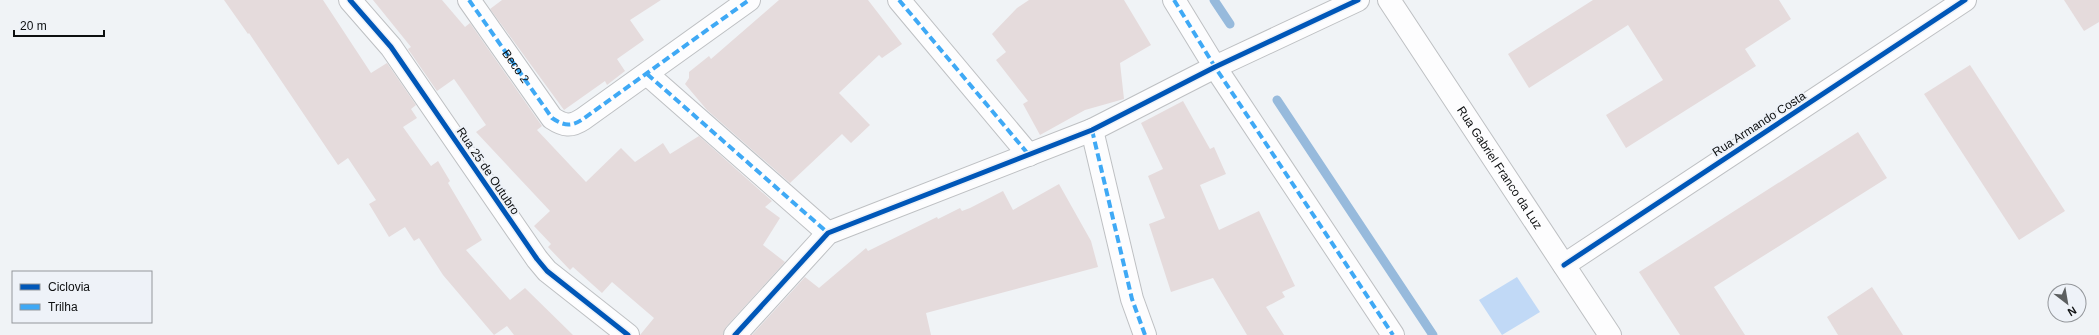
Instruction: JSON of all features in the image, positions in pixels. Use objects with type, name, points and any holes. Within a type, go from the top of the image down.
[{"type":"street","name":"Rua 25 de Outubro","points":[[350,0],[391,47],[537,259],[547,271],[628,335]]},
{"type":"street","name":"Beco 2","points":[[469,0],[552,118],[562,125],[567,126],[576,124],[647,74]]},
{"type":"street","points":[[749,0],[647,74],[828,233]]},
{"type":"street","points":[[899,0],[1029,155]]},
{"type":"street","points":[[1174,0],[1214,67],[1393,335]]},
{"type":"street","points":[[735,335],[828,233],[1092,130],[1214,67],[1358,0]]},
{"type":"street","name":"Rua Gabriel Franco da Luz","points":[[1389,0],[1610,335]]},
{"type":"street","name":"Rua Armando Costa","points":[[1564,265],[1965,0]]},
{"type":"street","points":[[1092,130],[1132,299],[1145,335]]},
{"type":"shaded area","points":[[1517,277],[1540,312],[1502,335],[1479,300]]},
{"type":"building","points":[[224,0],[323,0],[371,73],[387,63],[416,105],[411,109],[417,118],[403,127],[431,166],[438,161],[450,181],[448,183],[482,240],[466,250],[510,300],[525,288],[573,335],[514,335],[507,326],[494,335],[443,275],[419,238],[414,241],[405,227],[389,237],[369,204],[376,200],[348,158],[338,165],[249,33],[248,34]]},
{"type":"building","points":[[373,0],[442,0],[465,27],[470,23],[542,126],[537,130],[586,182],[621,148],[635,162],[663,143],[670,154],[699,136],[772,201],[765,207],[780,218],[763,245],[785,262],[726,327],[723,335],[640,335],[654,318],[612,282],[602,293],[573,267],[570,270],[548,247],[551,244],[534,226],[550,211],[476,132],[486,125],[454,79],[437,91],[408,49],[411,47]]},
{"type":"building","points":[[502,0],[661,0],[630,20],[644,40],[617,59],[625,71],[607,85],[605,81],[564,110],[490,9]]},
{"type":"building","points":[[779,0],[868,0],[902,44],[882,58],[879,55],[839,93],[870,125],[851,143],[842,134],[790,183],[707,110],[685,84],[689,78],[689,72],[709,56],[711,59]]},
{"type":"building","points":[[1029,0],[1124,0],[1151,45],[1120,63],[1124,99],[1085,110],[1040,135],[1023,104],[1028,101],[996,60],[1006,52],[992,34],[1017,8]]},
{"type":"building","points":[[1593,0],[1779,0],[1791,19],[1745,49],[1756,66],[1626,148],[1606,115],[1663,80],[1628,25],[1529,88],[1508,54]]},
{"type":"building","points":[[2064,0],[2099,0],[2099,22],[2084,31]]},
{"type":"building","points":[[1970,65],[2065,211],[2019,240],[1924,94]]},
{"type":"building","points":[[1183,101],[1210,149],[1214,147],[1226,174],[1200,185],[1219,230],[1259,211],[1295,286],[1282,292],[1285,297],[1266,307],[1284,335],[1247,335],[1213,278],[1171,292],[1149,224],[1165,218],[1148,176],[1163,169],[1141,123]]},
{"type":"building","points":[[1858,132],[1887,178],[1714,287],[1745,335],[1680,335],[1639,272]]},
{"type":"building","points":[[1059,184],[1091,241],[1098,267],[926,313],[931,335],[752,335],[805,277],[819,288],[866,248],[868,251],[937,217],[938,219],[960,208],[962,211],[970,208],[1003,191],[1013,210]]},
{"type":"building","points":[[1872,287],[1903,335],[1838,335],[1827,317]]},
{"type":"waterway","points":[[1214,0],[1230,24]]},
{"type":"waterway","points":[[1277,100],[1433,335]]},
{"type":"marked path","points":[[469,0],[552,118],[564,124],[575,123],[583,119],[749,0]]},
{"type":"marked path","points":[[899,0],[1029,155]]},
{"type":"marked path","points":[[1174,0],[1215,67],[1393,335]]},
{"type":"marked path","points":[[647,74],[828,233]]},
{"type":"marked path","points":[[1092,130],[1132,299],[1145,335]]},
{"type":"cycle path","points":[[350,0],[391,47],[537,259],[547,271],[628,335]]},
{"type":"cycle path","points":[[735,335],[828,233],[1092,130],[1215,67],[1358,0]]},
{"type":"cycle path","points":[[1564,265],[1965,0]]}]
